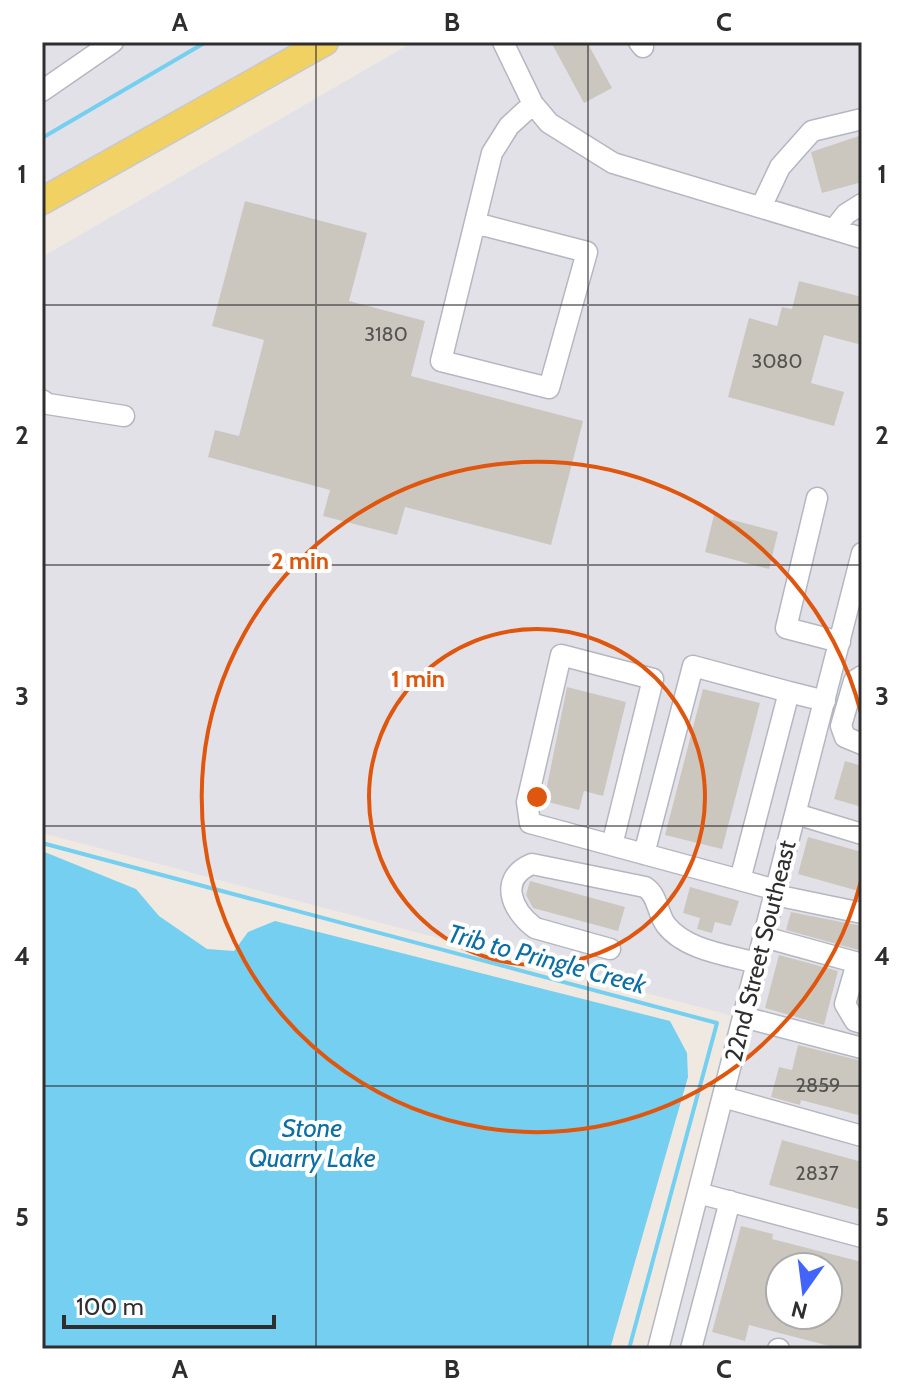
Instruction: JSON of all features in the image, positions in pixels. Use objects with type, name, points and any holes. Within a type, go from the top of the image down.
[{"type":"main road","points":[[42,201],[325,42]]},
{"type":"street","points":[[42,91],[113,42]]},
{"type":"street","points":[[503,42],[533,104],[549,123],[613,163],[762,205],[862,238]]},
{"type":"street","points":[[475,223],[587,252],[549,388],[441,361],[492,153],[509,126],[533,104]]},
{"type":"street","points":[[762,205],[780,167],[812,131],[862,119]]},
{"type":"street","points":[[835,228],[846,214],[862,204]]},
{"type":"street","points":[[42,400],[48,404],[124,416]]},
{"type":"street","points":[[817,498],[786,628],[849,634]]},
{"type":"street","name":"22nd Street Southeast","points":[[658,1349],[825,701],[849,634],[862,553]]},
{"type":"street","points":[[612,845],[653,679],[561,655],[527,802],[530,823],[862,913]]},
{"type":"street","points":[[644,854],[693,666],[825,701]]},
{"type":"street","points":[[862,676],[854,681],[841,726],[845,737],[862,744]]},
{"type":"street","points":[[740,880],[789,692]]},
{"type":"street","points":[[796,814],[862,834]]},
{"type":"street","points":[[610,949],[535,928],[524,920],[516,913],[512,901],[510,888],[515,875],[532,864],[645,887],[651,891],[663,922],[678,937],[757,963]]},
{"type":"street","points":[[764,937],[859,963],[845,1004],[855,1021],[862,1023]]},
{"type":"street","points":[[743,1017],[862,1048]]},
{"type":"street","points":[[723,1097],[862,1136]]},
{"type":"street","points":[[698,1193],[862,1237]]},
{"type":"street","points":[[691,1349],[730,1201]]},
{"type":"shaded area","points":[[42,42],[299,42],[42,195]]},
{"type":"shaded area","points":[[413,42],[862,42],[862,1349],[669,1349],[752,1021],[42,833],[42,257]]},
{"type":"water","name":"Stone Quarry Lake","points":[[42,851],[136,889],[159,916],[207,949],[234,951],[248,932],[275,921],[670,1021],[687,1053],[688,1077],[610,1349],[42,1349]]},
{"type":"building","points":[[551,42],[587,42],[612,88],[584,103]]},
{"type":"building","points":[[862,135],[862,182],[822,193],[811,152]]},
{"type":"building","points":[[245,201],[367,233],[349,301],[425,321],[411,376],[583,421],[551,545],[405,507],[397,535],[323,516],[330,490],[208,457],[215,430],[239,436],[264,340],[212,326]]},
{"type":"building","points":[[799,281],[862,297],[862,345],[824,335],[811,383],[844,392],[834,426],[728,397],[749,318],[777,326],[782,307],[792,309]]},
{"type":"building","points":[[714,515],[778,532],[769,569],[705,552]]},
{"type":"building","points":[[567,687],[626,702],[603,796],[584,791],[579,810],[544,801]]},
{"type":"building","points":[[703,689],[760,703],[722,849],[665,835]]},
{"type":"building","points":[[845,761],[862,766],[862,807],[834,799]]},
{"type":"building","points":[[808,837],[862,852],[862,892],[798,874]]},
{"type":"building","points":[[530,881],[625,907],[618,931],[533,908],[526,895]]},
{"type":"building","points":[[690,887],[739,901],[731,926],[715,922],[712,933],[697,929],[700,918],[683,913]]},
{"type":"building","points":[[791,912],[862,926],[862,951],[786,930]]},
{"type":"building","points":[[779,955],[838,971],[824,1025],[765,1008]]},
{"type":"building","points":[[798,1045],[862,1061],[862,1116],[801,1100],[800,1105],[771,1097],[779,1067],[792,1070]]},
{"type":"building","points":[[782,1140],[862,1162],[862,1210],[769,1185]]},
{"type":"building","points":[[741,1226],[773,1234],[772,1239],[819,1251],[764,1251],[764,1329],[749,1325],[745,1341],[712,1332]]},
{"type":"building","points":[[844,1257],[862,1262],[862,1349],[841,1349],[772,1331],[844,1331]]},
{"type":"waterway","name":"Trib to Pringle Creek","points":[[42,138],[206,42]]},
{"type":"waterway","name":"Trib to Pringle Creek","points":[[42,843],[717,1023],[629,1349]]}]
